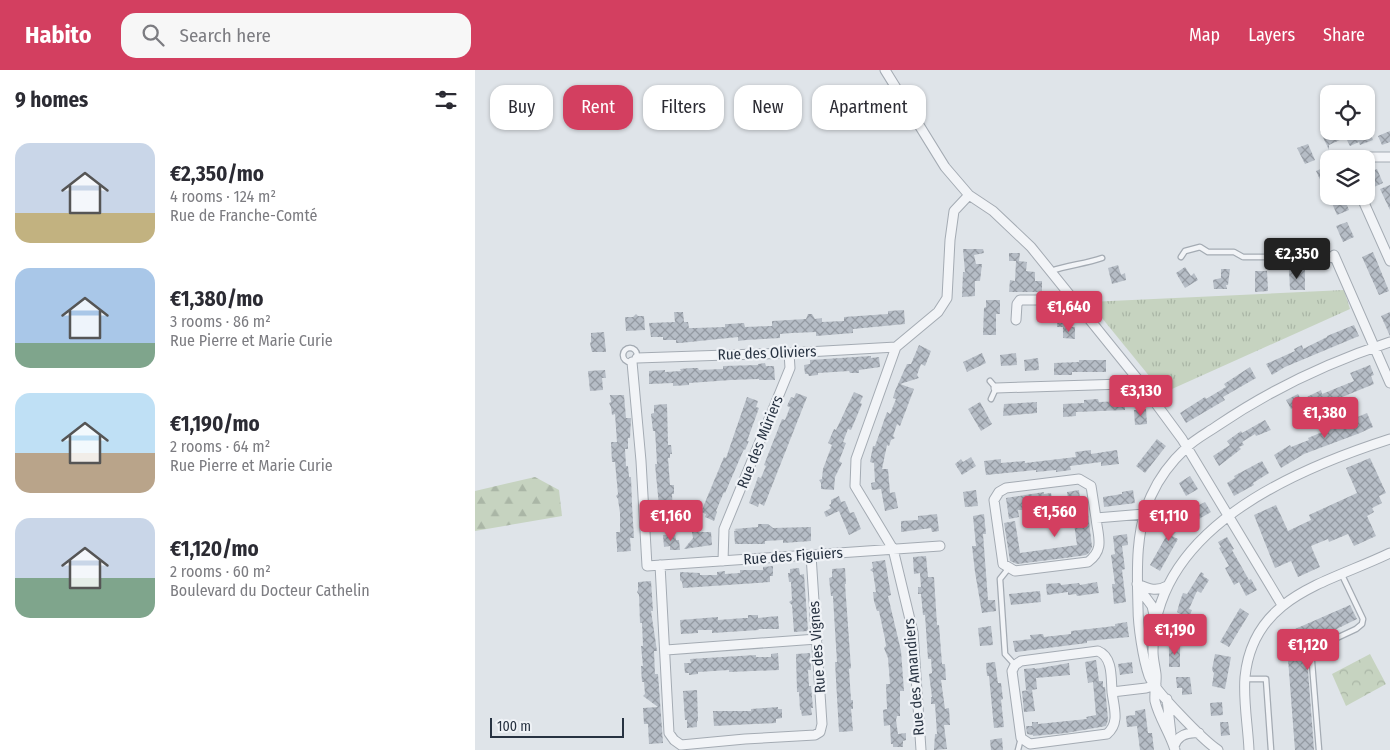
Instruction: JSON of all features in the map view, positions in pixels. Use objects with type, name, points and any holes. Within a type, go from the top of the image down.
[{"type":"street","points":[[885,70],[945,167],[969,195],[981,202],[1013,229],[1051,271],[1140,382],[1188,446],[1282,605]]},
{"type":"street","points":[[1375,157],[1390,157]]},
{"type":"street","points":[[896,347],[938,312],[947,298],[953,211],[969,195]]},
{"type":"street","points":[[1365,205],[1390,261]]},
{"type":"street","points":[[1335,258],[1390,383]]},
{"type":"street","points":[[1017,320],[1017,304],[1020,300],[1066,300],[1072,297]]},
{"type":"street","points":[[1218,750],[1199,733],[1149,677],[1138,618],[1137,568],[1144,514],[1160,477],[1188,446],[1267,394],[1330,364],[1390,342]]},
{"type":"street","name":"Rue des Oliviers","points":[[647,566],[634,360],[896,347]]},
{"type":"street","name":"Rue des Amandiers","points":[[896,347],[856,459],[855,486],[893,549],[913,632],[921,750]]},
{"type":"street","name":"Rue des Mûriers","points":[[723,561],[724,529],[790,368],[789,353]]},
{"type":"street","points":[[993,385],[1124,384],[1140,382]]},
{"type":"street","points":[[1138,606],[1163,588],[1189,552],[1229,515],[1283,482],[1307,470],[1361,448],[1390,439]]},
{"type":"street","points":[[1079,479],[1091,486],[1096,518],[1099,549],[1096,556],[1088,562],[1015,571],[1008,569],[1003,564],[994,500],[999,492],[1007,488],[1079,479]]},
{"type":"street","points":[[1096,518],[1144,514]]},
{"type":"street","name":"Rue des Figuiers","points":[[647,566],[940,546]]},
{"type":"street","points":[[1249,750],[1245,679],[1247,664],[1255,640],[1269,618],[1282,605],[1303,591],[1390,553]]},
{"type":"street","name":"Rue des Vignes","points":[[666,650],[669,733],[681,745],[815,735],[821,732],[823,724],[811,555]]},
{"type":"street","points":[[660,566],[666,650],[817,640]]},
{"type":"street","points":[[1137,584],[1152,590],[1163,588]]},
{"type":"street","points":[[1137,584],[1154,612],[1155,622]]},
{"type":"street","points":[[1163,588],[1155,622],[1153,650],[1155,700],[1171,736]]},
{"type":"street","points":[[1097,651],[1104,654],[1108,659],[1112,692],[1116,721],[1113,729],[1107,734],[1030,744],[1021,738],[1012,671],[1015,665],[1021,661],[1097,651]]},
{"type":"street","points":[[1112,692],[1155,685]]},
{"type":"street","points":[[1167,699],[1174,749]]},
{"type":"street","points":[[1174,749],[1175,742],[1184,734],[1189,732],[1199,733]]},
{"type":"lane","points":[[1181,258],[1185,251],[1201,247],[1208,252],[1234,252],[1243,257],[1335,258]]},
{"type":"lane","points":[[1051,271],[1069,265],[1085,264],[1102,258]]},
{"type":"lane","points":[[991,399],[993,385]]},
{"type":"lane","points":[[1008,569],[1000,580],[1005,654],[1015,665]]},
{"type":"lane","points":[[1319,750],[1311,650],[1363,624],[1363,619],[1342,575]]},
{"type":"lane","points":[[1245,679],[1266,679],[1271,750]]},
{"type":"lane","points":[[1018,750],[1021,738]]},
{"type":"green space","points":[[1344,290],[1350,309],[1163,393],[1089,302]]},
{"type":"green space","points":[[535,477],[559,490],[562,516],[475,531],[475,491]]},
{"type":"green space","points":[[1370,654],[1386,684],[1346,706],[1332,674]]},
{"type":"building","points":[[1390,131],[1390,142],[1382,145],[1378,136]]},
{"type":"building","points":[[1324,140],[1340,140],[1329,145],[1329,150]]},
{"type":"building","points":[[1347,140],[1373,140],[1360,145],[1359,142],[1350,146]]},
{"type":"building","points":[[1308,144],[1315,160],[1305,164],[1297,148]]},
{"type":"building","points":[[1320,169],[1320,180],[1316,171]]},
{"type":"building","points":[[1377,169],[1383,183],[1375,187],[1375,170]]},
{"type":"building","points":[[1390,185],[1390,210],[1380,189]]},
{"type":"building","points":[[1333,205],[1347,205],[1349,210],[1337,215]]},
{"type":"building","points":[[1347,222],[1354,237],[1343,242],[1336,226]]},
{"type":"building","points":[[963,249],[983,249],[984,253],[974,255],[976,264],[982,264],[980,281],[975,281],[975,296],[962,297],[963,272],[965,272]]},
{"type":"building","points":[[1373,252],[1389,291],[1379,295],[1362,257]]},
{"type":"building","points":[[1009,253],[1020,253],[1019,261],[1027,262],[1026,271],[1035,272],[1035,281],[1042,281],[1042,292],[1009,292],[1010,280],[1015,281],[1016,261],[1009,261]]},
{"type":"building","points":[[1118,265],[1121,275],[1125,273],[1126,280],[1112,284],[1108,268]]},
{"type":"building","points":[[1185,267],[1191,276],[1194,273],[1198,280],[1185,288],[1176,273]]},
{"type":"building","points":[[1221,269],[1230,269],[1228,285],[1226,285],[1227,289],[1214,289],[1213,280],[1221,278]]},
{"type":"building","points":[[1289,270],[1305,270],[1305,290],[1290,290]]},
{"type":"building","points":[[1255,271],[1267,271],[1268,291],[1255,292]]},
{"type":"building","points":[[986,300],[1000,300],[1000,314],[996,314],[996,335],[983,335]]},
{"type":"building","points":[[1048,306],[1060,306],[1060,315],[1068,315],[1068,327],[1057,327],[1057,315],[1048,315]]},
{"type":"building","points":[[904,310],[905,324],[853,329],[853,333],[816,336],[816,332],[792,333],[780,334],[780,338],[738,341],[738,337],[676,343],[676,340],[663,340],[663,337],[651,337],[649,323],[675,322],[674,312],[683,312],[684,322],[688,322],[689,328],[695,328],[725,327],[725,324],[744,323],[745,327],[772,326],[772,321],[806,319],[808,314],[812,314],[815,319],[822,318],[822,322],[844,321],[844,317],[888,314],[888,311]]},
{"type":"building","points":[[1390,312],[1390,336],[1381,316]]},
{"type":"building","points":[[636,314],[644,316],[645,330],[626,331],[625,317],[633,317]]},
{"type":"building","points":[[1354,325],[1359,336],[1285,367],[1272,375],[1266,364],[1295,351],[1294,349],[1302,345],[1303,349],[1327,336]]},
{"type":"building","points":[[1063,327],[1075,327],[1075,339],[1063,338]]},
{"type":"building","points":[[604,332],[606,352],[592,352],[590,343],[591,333]]},
{"type":"building","points":[[919,345],[931,351],[925,366],[921,364],[917,375],[919,378],[900,384],[914,389],[900,426],[897,424],[893,436],[895,438],[891,440],[889,446],[887,445],[882,469],[888,469],[890,493],[895,492],[898,508],[885,511],[881,489],[872,490],[871,483],[875,482],[874,463],[870,462],[873,446],[875,446],[887,412],[890,414],[896,399],[893,398],[895,391],[907,364],[911,364]]},
{"type":"building","points":[[982,353],[986,363],[967,372],[963,362]]},
{"type":"building","points":[[1016,353],[1017,365],[1001,366],[1000,355]]},
{"type":"building","points":[[871,356],[871,358],[879,357],[880,367],[859,370],[859,373],[850,373],[849,371],[818,373],[818,375],[809,376],[805,374],[804,365],[810,364],[810,360]]},
{"type":"building","points":[[1038,358],[1039,370],[1025,371],[1024,360]]},
{"type":"building","points":[[1079,360],[1106,360],[1106,372],[1072,372],[1072,375],[1054,375],[1054,363],[1079,362]]},
{"type":"building","points":[[765,363],[766,366],[774,366],[775,380],[731,380],[673,386],[673,383],[649,384],[649,371],[681,371],[680,369],[691,368],[698,368],[699,370],[723,369],[723,366]]},
{"type":"building","points":[[1370,365],[1374,375],[1371,376],[1374,384],[1313,409],[1307,397],[1321,390],[1322,394],[1354,381],[1350,373]]},
{"type":"building","points":[[1250,367],[1256,378],[1223,397],[1225,400],[1186,423],[1180,413],[1205,397],[1206,399],[1226,387],[1224,384]]},
{"type":"building","points":[[605,370],[606,378],[602,378],[603,390],[590,391],[588,371]]},
{"type":"building","points":[[854,392],[863,396],[860,403],[862,404],[851,430],[848,429],[843,442],[846,443],[839,461],[842,463],[835,477],[834,490],[821,489],[819,480],[822,479],[823,469],[832,445],[828,443]]},
{"type":"building","points":[[796,393],[807,397],[764,506],[759,503],[758,507],[749,503],[758,477],[761,478],[766,466],[764,465],[782,419],[785,420],[790,407],[787,406],[791,397],[794,398]]},
{"type":"building","points":[[1298,394],[1303,403],[1291,409],[1286,400]]},
{"type":"building","points":[[610,395],[624,395],[626,418],[631,418],[628,449],[625,449],[626,466],[628,466],[629,477],[631,477],[634,538],[630,538],[631,551],[617,552],[616,532],[620,532],[620,513],[616,496],[618,494],[615,462],[612,462],[611,442],[617,442],[615,414],[612,415],[609,403],[611,402]]},
{"type":"building","points":[[747,397],[758,401],[756,407],[759,408],[747,441],[749,441],[724,492],[714,521],[705,517],[706,514],[701,512],[724,457],[726,458]]},
{"type":"building","points":[[1098,399],[1099,402],[1125,401],[1125,410],[1076,412],[1076,416],[1063,417],[1063,404],[1084,403],[1084,400]]},
{"type":"building","points":[[980,402],[992,424],[981,431],[968,409]]},
{"type":"building","points":[[1037,402],[1037,413],[1003,416],[1004,404]]},
{"type":"building","points":[[667,404],[668,445],[671,445],[672,454],[668,458],[670,485],[674,485],[674,494],[672,494],[672,519],[662,519],[661,513],[658,513],[657,506],[659,506],[655,464],[657,464],[656,446],[651,414],[654,413],[654,405]]},
{"type":"building","points":[[1146,409],[1147,424],[1135,425],[1134,410]]},
{"type":"building","points":[[1367,413],[1373,427],[1304,454],[1281,468],[1274,455],[1290,445],[1291,447],[1309,440],[1308,438]]},
{"type":"building","points":[[1265,420],[1271,430],[1256,436],[1255,434],[1242,442],[1244,445],[1239,447],[1241,449],[1219,466],[1213,456],[1230,445],[1227,441],[1241,431],[1242,433]]},
{"type":"building","points":[[1157,439],[1166,446],[1145,473],[1136,466]]},
{"type":"building","points":[[1091,450],[1091,454],[1117,450],[1119,464],[1101,466],[1101,462],[1070,466],[1071,470],[1056,472],[1056,470],[1036,472],[1036,470],[986,475],[984,461],[1001,459],[1001,463],[1025,461],[1025,463],[1076,457],[1075,452]]},
{"type":"building","points":[[971,457],[976,466],[962,475],[955,464],[961,459],[963,462]]},
{"type":"building","points":[[1370,458],[1386,493],[1379,496],[1382,503],[1372,508],[1374,512],[1367,516],[1376,536],[1354,546],[1348,534],[1329,542],[1328,539],[1311,546],[1320,567],[1298,577],[1291,561],[1275,568],[1254,515],[1276,505],[1288,531],[1311,520],[1309,515],[1357,493],[1346,468]]},
{"type":"building","points":[[1262,461],[1269,473],[1253,483],[1254,485],[1234,496],[1227,483],[1235,478],[1234,476]]},
{"type":"building","points":[[1190,476],[1198,489],[1186,496],[1179,483]]},
{"type":"building","points":[[976,490],[978,506],[965,507],[963,492]]},
{"type":"building","points":[[1079,490],[1081,508],[1085,507],[1086,513],[1088,513],[1092,547],[1089,553],[1086,555],[1017,564],[1010,561],[1004,523],[1015,521],[1020,553],[1077,545],[1072,509],[1069,506],[1067,492]]},
{"type":"building","points":[[1133,490],[1135,503],[1104,507],[1103,497]]},
{"type":"building","points":[[1044,492],[1044,494],[1051,493],[1053,504],[1037,507],[1036,502],[1023,504],[1024,510],[1018,510],[1019,517],[1009,519],[1006,498]]},
{"type":"building","points":[[839,496],[841,502],[845,501],[850,513],[854,512],[861,529],[849,535],[839,511],[826,517],[824,512],[831,508],[829,505],[831,500]]},
{"type":"building","points":[[1205,502],[1211,512],[1199,519],[1193,508]]},
{"type":"building","points":[[1179,513],[1182,513],[1189,519],[1172,536],[1178,539],[1160,571],[1150,565],[1173,524],[1170,521]]},
{"type":"building","points":[[937,514],[939,531],[932,532],[931,528],[901,532],[901,521],[918,520],[918,516]]},
{"type":"building","points":[[984,514],[986,534],[983,534],[988,600],[995,600],[996,611],[982,613],[972,546],[976,546],[973,516]]},
{"type":"building","points":[[758,524],[768,524],[773,528],[811,527],[811,541],[783,543],[783,540],[765,541],[765,544],[735,544],[734,531],[738,530],[734,529],[758,527]]},
{"type":"building","points":[[692,532],[711,532],[712,545],[684,549],[693,538]]},
{"type":"building","points":[[675,534],[676,540],[679,540],[680,550],[670,550],[670,546],[664,547],[663,535]]},
{"type":"building","points":[[1127,534],[1128,545],[1122,546],[1125,569],[1122,570],[1126,602],[1114,604],[1112,584],[1115,584],[1111,555],[1115,554],[1113,536]]},
{"type":"building","points":[[1227,537],[1234,549],[1232,550],[1257,590],[1246,596],[1239,582],[1234,585],[1225,568],[1229,566],[1219,548],[1221,547],[1218,542]]},
{"type":"building","points":[[926,556],[928,577],[934,577],[937,625],[939,625],[942,664],[945,664],[946,680],[941,680],[945,709],[949,708],[950,725],[944,725],[947,749],[934,750],[935,734],[937,734],[935,704],[931,704],[929,674],[932,673],[931,659],[928,659],[925,615],[923,615],[921,594],[918,594],[918,587],[921,587],[920,573],[914,574],[913,557]]},
{"type":"building","points":[[885,560],[891,595],[888,596],[901,651],[904,691],[900,691],[900,716],[897,716],[896,720],[898,734],[906,733],[903,747],[893,747],[893,744],[891,744],[890,725],[884,726],[883,710],[887,709],[886,684],[890,684],[888,658],[884,648],[886,646],[879,611],[877,611],[874,601],[873,592],[876,592],[873,572],[870,570],[873,568],[872,562]]},
{"type":"building","points":[[773,566],[773,576],[770,576],[770,582],[683,588],[680,580],[680,572],[717,575],[717,572],[725,571],[725,574],[740,573],[740,570],[763,570],[763,567]]},
{"type":"building","points":[[799,568],[800,575],[804,574],[808,631],[794,632],[792,605],[789,602],[792,600],[791,582],[789,582],[788,573],[790,573],[790,569]]},
{"type":"building","points":[[845,568],[851,668],[849,669],[851,700],[853,700],[853,709],[851,709],[853,731],[839,732],[833,596],[831,596],[829,578],[832,577],[832,569]]},
{"type":"building","points":[[1201,572],[1209,580],[1201,593],[1197,591],[1189,609],[1192,610],[1187,622],[1193,623],[1189,640],[1176,639],[1182,615],[1177,612],[1180,601],[1183,593],[1187,594]]},
{"type":"building","points":[[651,581],[653,611],[651,611],[657,651],[654,651],[655,674],[658,674],[663,743],[649,744],[648,724],[644,724],[643,708],[658,707],[643,696],[645,694],[641,666],[643,666],[641,646],[643,646],[642,623],[640,623],[639,595],[637,592],[638,582]]},
{"type":"building","points":[[1097,582],[1099,593],[1077,596],[1076,594],[1068,595],[1068,592],[1047,595],[1046,584],[1079,583],[1080,585]]},
{"type":"building","points":[[1040,591],[1041,602],[1011,605],[1009,594]]},
{"type":"building","points":[[1350,605],[1357,619],[1306,644],[1314,750],[1295,750],[1286,633]]},
{"type":"building","points":[[1240,608],[1249,614],[1229,647],[1220,642]]},
{"type":"building","points":[[748,615],[758,615],[758,618],[778,616],[779,629],[712,633],[712,630],[698,630],[698,633],[681,634],[680,620],[718,617],[718,620],[748,618]]},
{"type":"building","points":[[1127,622],[1129,637],[1087,641],[1087,643],[1015,652],[1013,641],[1031,639],[1030,635],[1043,634],[1044,637],[1071,634],[1071,631],[1115,626],[1115,624]]},
{"type":"building","points":[[991,626],[993,645],[980,646],[978,628]]},
{"type":"building","points":[[1169,646],[1180,646],[1180,667],[1169,667]]},
{"type":"building","points":[[778,653],[779,670],[729,672],[729,670],[698,672],[698,674],[689,675],[689,673],[685,673],[684,663],[691,663],[690,659],[756,655],[756,657],[771,657],[771,654]]},
{"type":"building","points":[[810,653],[811,670],[808,670],[813,708],[811,708],[812,715],[802,716],[799,692],[797,692],[796,654]]},
{"type":"building","points":[[1215,654],[1231,657],[1225,689],[1212,686]]},
{"type":"building","points":[[1096,660],[1099,681],[1103,681],[1103,687],[1105,687],[1108,720],[1106,726],[1066,733],[1033,736],[1027,734],[1026,726],[1032,726],[1032,722],[1038,722],[1038,724],[1087,719],[1086,717],[1096,715],[1093,682],[1088,683],[1085,662]]},
{"type":"building","points":[[995,662],[998,683],[1001,683],[1004,727],[994,728],[986,663]]},
{"type":"building","points":[[1132,662],[1133,673],[1120,675],[1118,664]]},
{"type":"building","points":[[1069,663],[1070,675],[1036,678],[1037,689],[1032,690],[1035,711],[1024,712],[1022,691],[1030,690],[1026,690],[1024,669]]},
{"type":"building","points":[[1176,677],[1190,677],[1192,694],[1182,695],[1182,688],[1177,688]]},
{"type":"building","points":[[697,690],[697,727],[687,728],[683,691]]},
{"type":"building","points":[[1222,702],[1223,715],[1211,716],[1210,703]]},
{"type":"building","points":[[778,707],[778,709],[782,709],[782,718],[776,719],[776,723],[714,726],[713,711],[751,711],[751,709]]},
{"type":"building","points":[[1145,709],[1148,733],[1152,733],[1154,750],[1140,750],[1137,726],[1127,727],[1126,716],[1135,715],[1135,711]]},
{"type":"building","points":[[1220,722],[1228,722],[1230,735],[1221,736]]},
{"type":"building","points":[[1002,738],[1003,750],[991,750],[990,740]]}]
